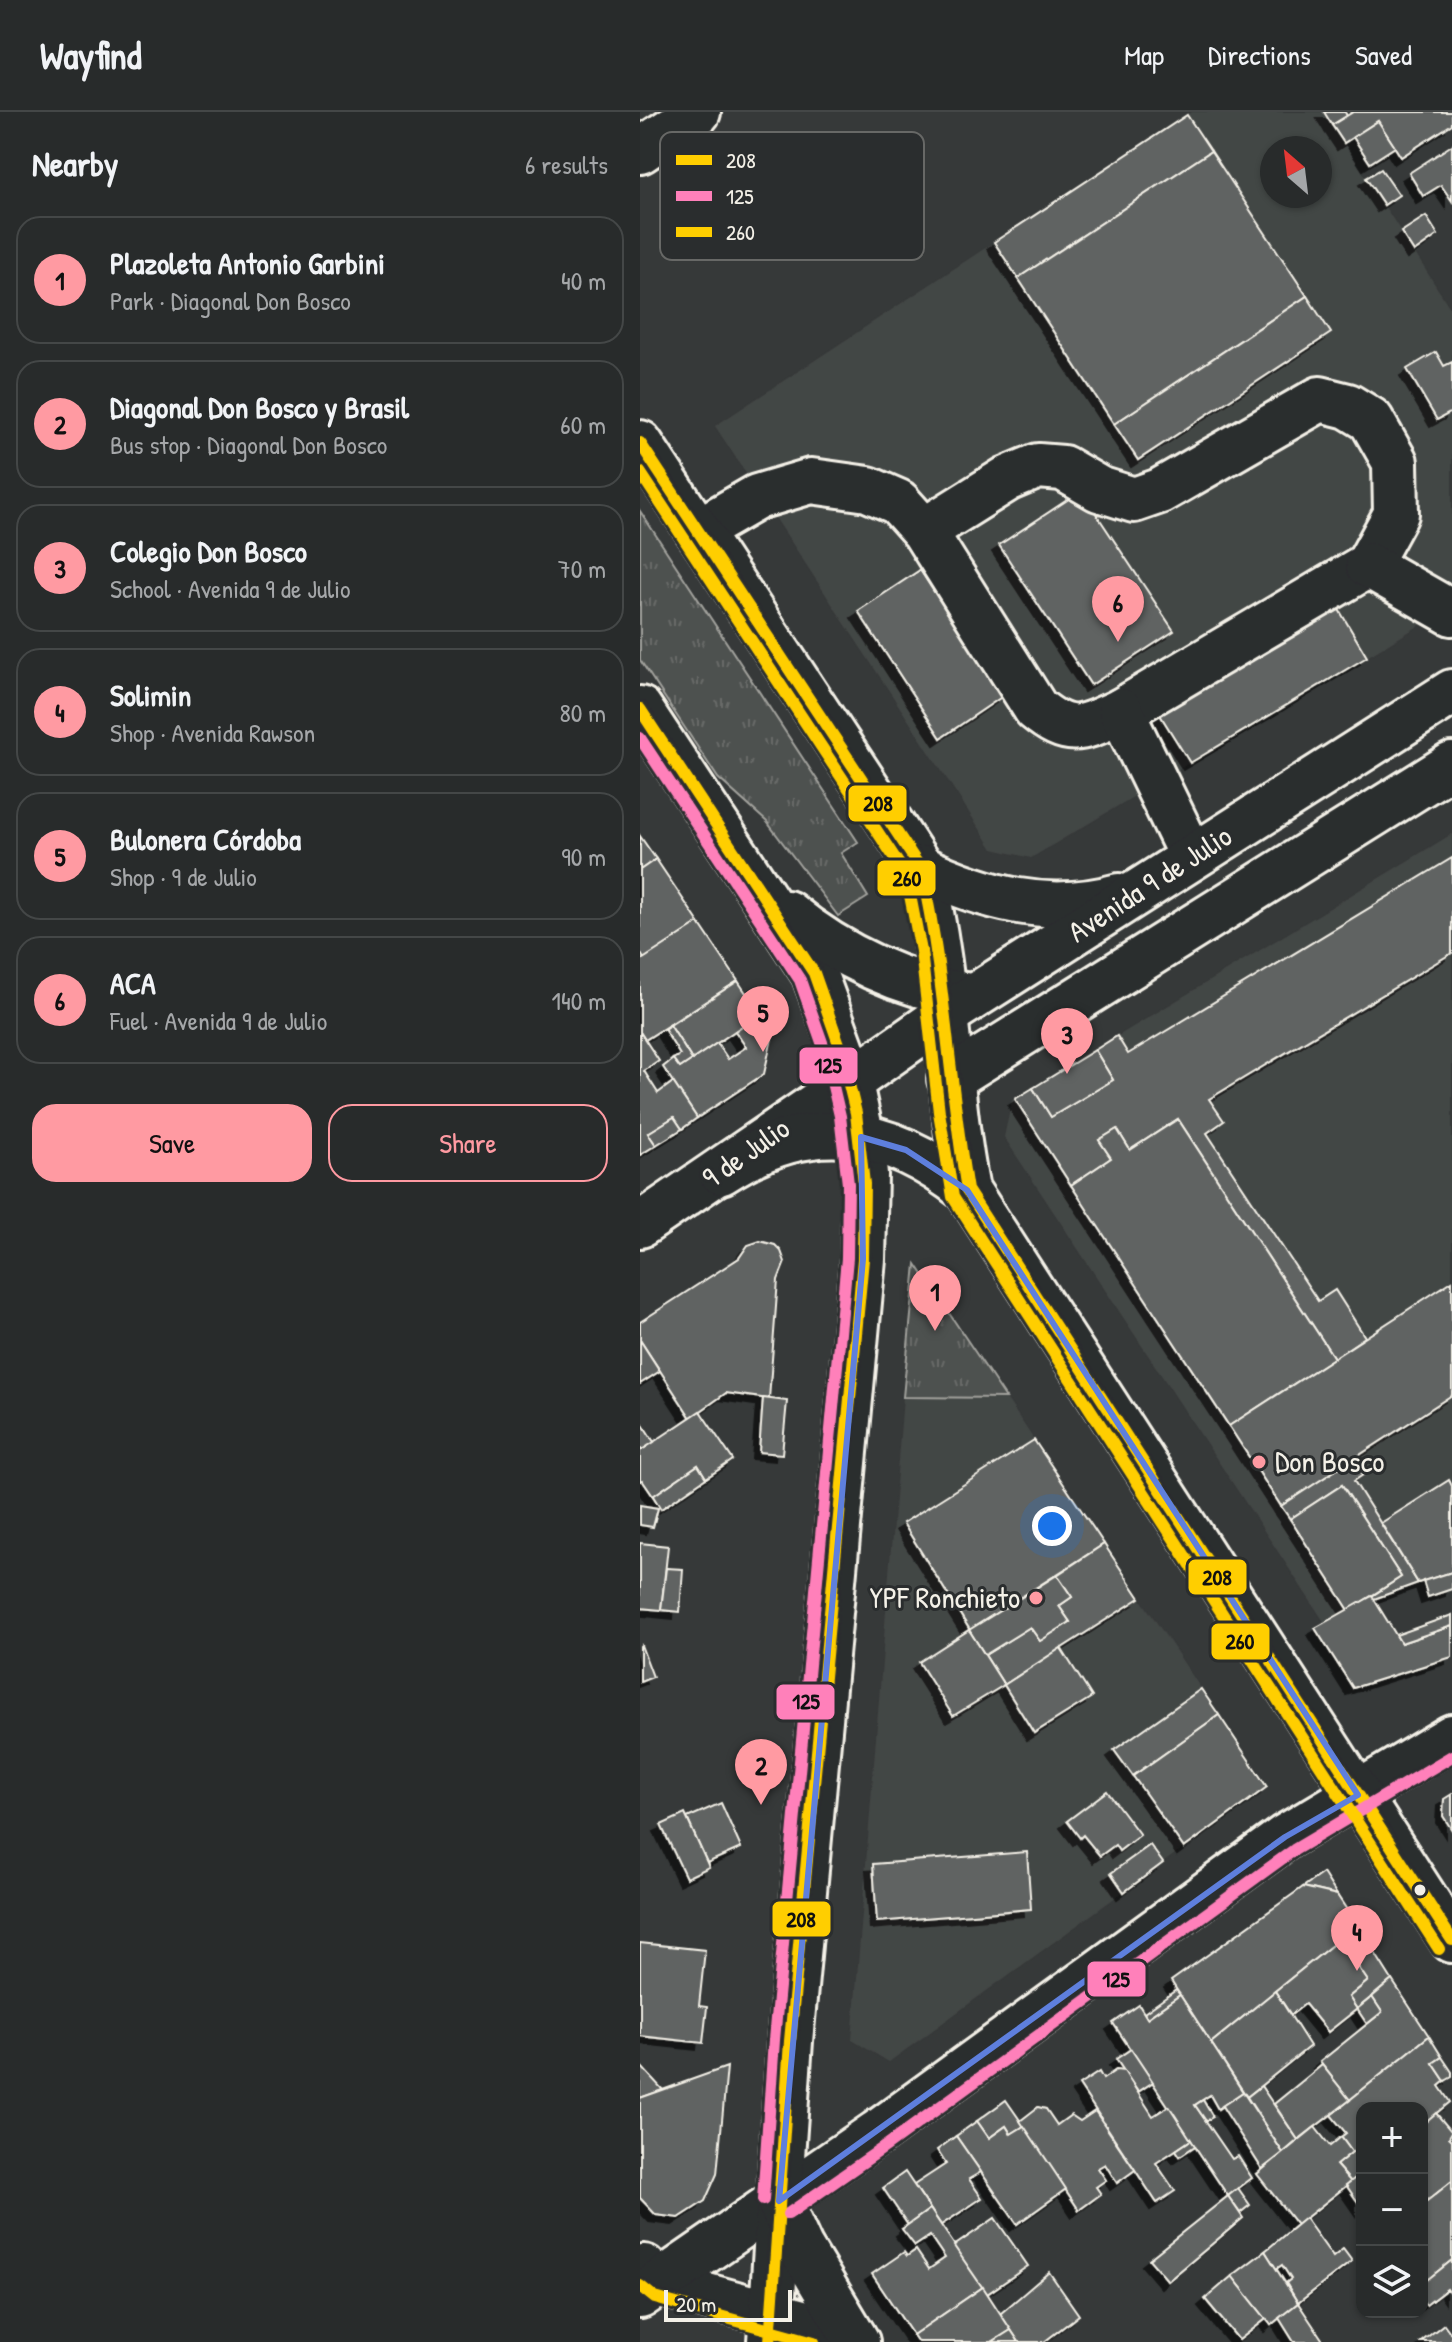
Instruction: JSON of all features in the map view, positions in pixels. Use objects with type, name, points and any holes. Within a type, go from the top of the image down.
[{"type":"main road","points":[[668,132],[698,112]]},
{"type":"main road","points":[[640,151],[660,138]]},
{"type":"main road","points":[[698,531],[757,497],[811,481],[868,489],[898,502],[924,531],[1036,709],[1055,725],[1080,730],[1121,711],[1368,565],[1396,514],[1395,462],[1371,420],[1348,406],[1320,399],[1160,491],[1134,500],[1099,489],[1063,468],[1038,466],[1007,479],[924,531]]},
{"type":"main road","points":[[640,443],[920,868],[954,1001],[950,1079],[967,1190]]},
{"type":"main road","points":[[1368,565],[1452,613]]},
{"type":"main road","name":"Avenida 9 de Julio","points":[[851,1081],[954,1001],[1141,889],[1452,692]]},
{"type":"main road","points":[[640,709],[814,973],[851,1081],[865,1175],[863,1259],[793,2010],[771,2328]]},
{"type":"main road","points":[[1121,711],[1192,857]]},
{"type":"main road","name":"Avenida 9 de Julio","points":[[950,1079],[1452,765]]},
{"type":"main road","points":[[920,868],[979,894],[1043,904],[1107,900],[1141,889]]},
{"type":"main road","points":[[749,875],[783,910],[834,948],[954,1001],[1017,1001],[1080,996]]},
{"type":"main road","name":"9 de Julio","points":[[640,1225],[851,1081]]},
{"type":"main road","points":[[721,1172],[763,1148],[786,1140],[835,1134],[861,1137],[906,1150],[928,1161],[967,1190],[1452,1940]]},
{"type":"main road","points":[[646,2280],[779,2201],[1285,1837],[1452,1737]]},
{"type":"main road","points":[[779,2201],[800,2247],[855,2339]]},
{"type":"main road","points":[[646,2280],[771,2328],[855,2339]]},
{"type":"highlighted area","points":[[861,1137],[906,1150],[967,1190],[1358,1795],[1285,1837],[779,2201],[863,1259]]},
{"type":"shaded area","points":[[1192,112],[1324,112],[1452,311],[1452,606],[1031,858],[993,849],[715,426]]},
{"type":"shaded area","points":[[1452,834],[1452,1572],[1374,1599],[1372,1596],[1325,1623],[1004,1137],[1012,1100]]},
{"type":"shaded area","points":[[903,1397],[1006,1398],[1267,1787],[889,2062],[852,2040]]},
{"type":"green space","points":[[640,511],[858,842],[841,853],[868,897],[838,916],[767,822],[718,778],[640,660]]},
{"type":"green space","points":[[916,1264],[1006,1398],[903,1397]]},
{"type":"building","points":[[1324,112],[1345,112],[1347,116],[1332,125]]},
{"type":"building","points":[[1353,112],[1452,112],[1452,124],[1401,157],[1378,121],[1344,143],[1332,125]]},
{"type":"building","points":[[1187,115],[1211,151],[1018,278],[994,242]]},
{"type":"building","points":[[1378,121],[1395,147],[1370,163],[1353,137]]},
{"type":"building","points":[[1452,145],[1452,201],[1441,185],[1423,196],[1409,173]]},
{"type":"building","points":[[1211,151],[1307,296],[1114,424],[1018,278]]},
{"type":"building","points":[[1381,169],[1399,195],[1384,205],[1366,178]]},
{"type":"building","points":[[1426,216],[1438,235],[1414,252],[1401,232]]},
{"type":"building","points":[[1307,296],[1331,333],[1138,460],[1114,424]]},
{"type":"building","points":[[1436,352],[1444,366],[1452,362],[1452,412],[1437,420],[1407,369]]},
{"type":"building","points":[[1081,491],[1174,631],[1091,685],[999,545]]},
{"type":"building","points":[[920,570],[1003,696],[941,738],[858,611]]},
{"type":"building","points":[[1331,596],[1367,657],[1190,763],[1154,705]]},
{"type":"building","points":[[640,836],[656,859],[640,870]]},
{"type":"building","points":[[1452,858],[1452,953],[1209,1099],[1224,1121],[1207,1133],[1318,1301],[1335,1290],[1365,1337],[1334,1358],[1178,1119],[1130,1150],[1117,1129],[1099,1140],[1111,1158],[1071,1185],[1015,1099],[1033,1088],[1051,1117],[1113,1080],[1095,1050],[1117,1036],[1128,1054]]},
{"type":"building","points":[[656,859],[699,923],[644,959],[640,952],[640,870]]},
{"type":"building","points":[[699,923],[738,981],[645,1040],[640,1032],[640,961]]},
{"type":"building","points":[[738,981],[760,1014],[692,1060],[670,1025]]},
{"type":"building","points":[[760,1014],[773,1034],[764,1074],[697,1118],[663,1067],[673,1059],[680,1068],[717,1043],[728,1059],[746,1047],[735,1031]]},
{"type":"building","points":[[670,1025],[692,1060],[680,1068],[673,1059],[680,1055],[664,1029]]},
{"type":"building","points":[[640,1032],[659,1061],[644,1071],[658,1093],[673,1082],[697,1118],[682,1129],[674,1117],[648,1133],[656,1145],[640,1155]]},
{"type":"building","points":[[1095,1050],[1113,1080],[1051,1117],[1033,1088]]},
{"type":"building","points":[[674,1117],[682,1129],[656,1145],[648,1133]]},
{"type":"building","points":[[1178,1119],[1334,1358],[1229,1426],[1071,1185],[1111,1158],[1099,1140],[1117,1129],[1130,1150]]},
{"type":"building","points":[[760,1241],[775,1245],[785,1262],[778,1280],[769,1399],[726,1393],[691,1418],[640,1340],[640,1322],[739,1258],[748,1245]]},
{"type":"building","points":[[1452,1281],[1452,1395],[1281,1506],[1229,1426]]},
{"type":"building","points":[[640,1340],[660,1371],[640,1384]]},
{"type":"building","points":[[763,1398],[787,1401],[782,1454],[759,1452]]},
{"type":"building","points":[[700,1411],[733,1460],[706,1478],[698,1465],[653,1496],[640,1481],[640,1451]]},
{"type":"building","points":[[640,1420],[654,1442],[640,1451]]},
{"type":"building","points":[[1034,1440],[1104,1544],[970,1630],[903,1523]]},
{"type":"building","points":[[1353,1459],[1363,1475],[1354,1481],[1418,1583],[1374,1599],[1372,1596],[1401,1577],[1342,1485],[1290,1519],[1281,1506]]},
{"type":"building","points":[[698,1465],[706,1478],[661,1509],[653,1496]]},
{"type":"building","points":[[1449,1480],[1452,1486],[1452,1572],[1418,1583],[1381,1523]]},
{"type":"building","points":[[1342,1485],[1401,1577],[1349,1610],[1290,1519]]},
{"type":"building","points":[[640,1505],[658,1508],[653,1527],[640,1525]]},
{"type":"building","points":[[640,1543],[668,1546],[661,1610],[640,1608]]},
{"type":"building","points":[[1104,1544],[1140,1598],[1004,1685],[985,1655],[1030,1627],[1040,1641],[1070,1622],[1059,1606],[1072,1597],[1057,1575]]},
{"type":"building","points":[[666,1568],[683,1569],[680,1612],[661,1610]]},
{"type":"building","points":[[1452,1572],[1452,1589],[1428,1597],[1423,1581]]},
{"type":"building","points":[[1057,1575],[1072,1597],[1059,1606],[1070,1622],[1040,1641],[1030,1627],[985,1655],[969,1630]]},
{"type":"building","points":[[1372,1596],[1401,1643],[1452,1626],[1452,1657],[1353,1688],[1315,1628]]},
{"type":"building","points":[[1452,1615],[1452,1626],[1401,1643],[1396,1635]]},
{"type":"building","points":[[969,1630],[1004,1685],[953,1716],[919,1662]]},
{"type":"building","points":[[640,1646],[653,1677],[640,1682]]},
{"type":"building","points":[[1061,1648],[1092,1697],[1034,1733],[1004,1685]]},
{"type":"building","points":[[1201,1689],[1219,1715],[1133,1776],[1114,1750]]},
{"type":"building","points":[[1219,1715],[1267,1787],[1184,1848],[1133,1776]]},
{"type":"building","points":[[1107,1791],[1140,1835],[1119,1851],[1115,1845],[1100,1856],[1067,1821]]},
{"type":"building","points":[[1452,1794],[1452,1830],[1443,1816],[1444,1799]]},
{"type":"building","points":[[721,1803],[741,1848],[707,1863],[687,1818]]},
{"type":"building","points":[[685,1814],[709,1867],[686,1878],[661,1825]]},
{"type":"building","points":[[1150,1845],[1163,1863],[1124,1892],[1111,1873]]},
{"type":"building","points":[[1027,1852],[1031,1909],[877,1922],[873,1864]]},
{"type":"building","points":[[1323,1873],[1337,1895],[1303,1887]]},
{"type":"building","points":[[1303,1887],[1337,1895],[1357,1925],[1211,2043],[1171,1981]]},
{"type":"building","points":[[1357,1925],[1370,1945],[1353,1959],[1368,1981],[1349,1997],[1357,2009],[1328,2032],[1305,2004],[1291,2015],[1275,1991]]},
{"type":"building","points":[[640,1943],[705,1950],[699,2006],[707,2007],[703,2043],[640,2036]]},
{"type":"building","points":[[1370,1945],[1392,1980],[1357,2009],[1349,1997],[1368,1981],[1353,1959]]},
{"type":"building","points":[[1392,1980],[1429,2036],[1350,2100],[1320,2062],[1382,2012],[1372,1997]]},
{"type":"building","points":[[1176,1990],[1180,1995],[1147,2018],[1144,2013]]},
{"type":"building","points":[[1275,1991],[1310,2046],[1247,2097],[1211,2043]]},
{"type":"building","points":[[1180,1995],[1243,2092],[1218,2109],[1210,2095],[1195,2105],[1232,2159],[1238,2156],[1252,2178],[1228,2196],[1113,2023],[1139,2005],[1147,2018]]},
{"type":"building","points":[[1372,1997],[1382,2012],[1367,2024],[1357,2009]]},
{"type":"building","points":[[1429,2036],[1442,2057],[1433,2063],[1445,2081],[1439,2086],[1450,2102],[1428,2120],[1428,2102],[1356,2102],[1356,2178],[1351,2182],[1336,2165],[1352,2152],[1341,2137],[1346,2133],[1331,2115]]},
{"type":"building","points":[[1131,2049],[1153,2082],[1138,2092],[1116,2059]]},
{"type":"building","points":[[1442,2057],[1452,2072],[1452,2077],[1445,2081],[1433,2063]]},
{"type":"building","points":[[640,2065],[663,2090],[640,2098]]},
{"type":"building","points":[[1322,2065],[1350,2100],[1298,2140],[1274,2104]]},
{"type":"building","points":[[727,2067],[717,2174],[705,2201],[679,2218],[656,2215],[640,2198],[640,2098]]},
{"type":"building","points":[[1116,2070],[1124,2071],[1153,2116],[1169,2106],[1191,2140],[1156,2163],[1175,2191],[1157,2203],[1079,2085],[1099,2072],[1103,2079]]},
{"type":"building","points":[[1261,2086],[1298,2140],[1283,2153],[1247,2097]]},
{"type":"building","points":[[1243,2092],[1283,2153],[1262,2169],[1222,2106]]},
{"type":"building","points":[[1006,2100],[1024,2126],[1011,2134],[1006,2126],[989,2138],[977,2121]]},
{"type":"building","points":[[1203,2100],[1213,2117],[1206,2121],[1195,2105]]},
{"type":"building","points":[[1038,2107],[1046,2109],[1057,2125],[1071,2115],[1080,2121],[1095,2111],[1135,2170],[1117,2183],[1105,2164],[1098,2168],[1106,2180],[1096,2187],[1101,2194],[1079,2210],[1020,2121]]},
{"type":"building","points":[[1436,2113],[1452,2132],[1449,2137],[1452,2140],[1452,2181],[1428,2200],[1428,2174],[1428,2120]]},
{"type":"building","points":[[977,2121],[989,2138],[1006,2126],[1011,2134],[1024,2126],[1066,2189],[1017,2224],[956,2136]]},
{"type":"building","points":[[1315,2127],[1330,2146],[1341,2137],[1352,2152],[1336,2165],[1351,2182],[1297,2225],[1257,2174]]},
{"type":"building","points":[[956,2136],[981,2172],[969,2179],[982,2198],[941,2225],[914,2185],[946,2164],[937,2150]]},
{"type":"building","points":[[1191,2140],[1195,2146],[1180,2156],[1176,2150]]},
{"type":"building","points":[[905,2172],[930,2209],[908,2225],[883,2188]]},
{"type":"building","points":[[1356,2178],[1356,2199],[1346,2185]]},
{"type":"building","points":[[1452,2181],[1452,2260],[1428,2279],[1428,2246],[1428,2200]]},
{"type":"building","points":[[1238,2188],[1250,2205],[1240,2213],[1228,2196]]},
{"type":"building","points":[[1228,2196],[1243,2218],[1168,2281],[1149,2259]]},
{"type":"building","points":[[930,2209],[983,2287],[913,2335],[872,2274],[904,2252],[907,2256],[916,2250],[929,2269],[945,2258],[930,2236],[915,2246],[902,2229]]},
{"type":"building","points":[[995,2218],[1028,2266],[987,2294],[954,2246]]},
{"type":"building","points":[[1305,2218],[1333,2257],[1343,2249],[1352,2261],[1298,2303],[1286,2283],[1291,2279],[1282,2265],[1276,2269],[1265,2251]]},
{"type":"building","points":[[1265,2251],[1298,2303],[1271,2325],[1232,2276]]},
{"type":"building","points":[[1452,2260],[1452,2296],[1447,2289],[1428,2303],[1428,2279]]},
{"type":"building","points":[[1049,2272],[1079,2315],[1044,2342],[1019,2342],[1000,2314]]},
{"type":"building","points":[[1232,2276],[1266,2319],[1239,2340],[1205,2299]]},
{"type":"building","points":[[983,2287],[1011,2330],[992,2342],[918,2342],[913,2335]]},
{"type":"building","points":[[1298,2303],[1324,2342],[1294,2342],[1279,2318]]},
{"type":"building","points":[[1444,2324],[1452,2335],[1452,2342],[1421,2342]]},
{"type":"building","points":[[1011,2330],[1019,2342],[992,2342]]},
{"type":"transit line","name":"208","points":[[640,443],[921,869],[936,949],[967,1190],[1452,1940]]},
{"type":"transit line","name":"260","points":[[640,472],[906,875],[921,951],[939,1112],[953,1197],[1439,1949]]},
{"type":"transit line","name":"208","points":[[640,709],[814,973],[839,1044],[856,1113],[864,1184],[863,1259],[790,2041],[770,2342]]},
{"type":"transit line","name":"125","points":[[640,738],[800,980],[824,1048],[840,1116],[848,1184],[847,1258],[774,2040],[763,2200]]},
{"type":"transit line","name":"125","points":[[788,2214],[1294,1850],[1452,1756]]},
{"type":"transit line","name":"260","points":[[640,2286],[655,2298],[814,2342]]},
{"type":"place","name":"ACA","points":[[1118,642]]},
{"type":"place","name":"Bulonera Córdoba","points":[[763,1052]]},
{"type":"place","name":"Colegio Don Bosco","points":[[1067,1074]]},
{"type":"place","name":"Plazoleta Antonio Garbini","points":[[935,1331]]},
{"type":"place","name":"Don Bosco","points":[[1259,1462]]},
{"type":"place","name":"YPF Ronchieto","points":[[1036,1598]]},
{"type":"place","name":"Diagonal Don Bosco y Brasil","points":[[761,1805]]},
{"type":"place","name":"Solimin","points":[[1357,1971]]}]
